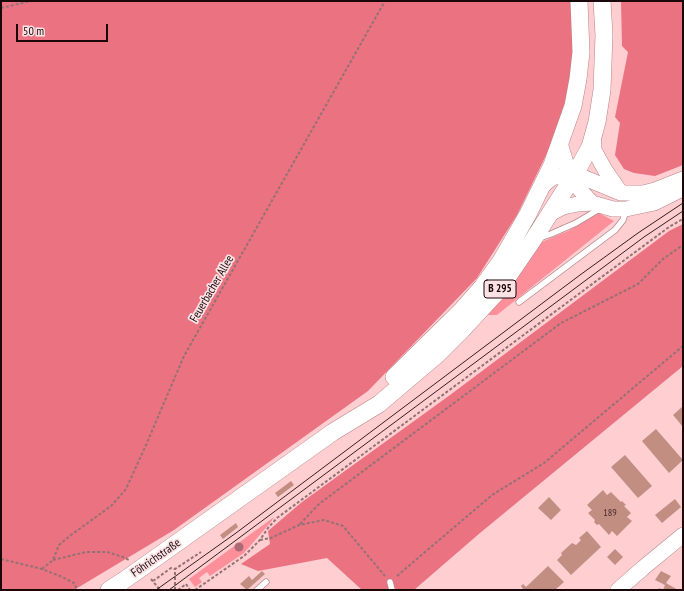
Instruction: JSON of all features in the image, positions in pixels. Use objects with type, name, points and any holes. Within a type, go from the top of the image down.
[{"type":"main road","name":"B 295","points":[[333,432],[382,389],[461,312],[483,286],[501,261],[528,214],[560,143],[573,106],[581,52],[579,1]]},
{"type":"main road","name":"B 295","points":[[333,432],[379,404],[438,354],[462,331],[498,291],[550,214],[590,147],[593,136],[602,90],[604,63],[602,1]]},
{"type":"main road","points":[[593,136],[594,150],[605,170],[627,200]]},
{"type":"main road","points":[[560,143],[572,176],[597,205]]},
{"type":"main road","points":[[541,187],[552,178],[572,176],[627,200],[654,203],[683,188]]},
{"type":"main road","points":[[550,214],[563,207],[578,204],[597,205],[613,209],[627,200],[643,193],[683,179]]},
{"type":"main road","name":"Föhrichstraße","points":[[116,585],[333,432]]},
{"type":"main road","points":[[618,590],[683,535]]},
{"type":"lane","points":[[519,302],[615,230],[623,220],[627,200]]},
{"type":"lane","points":[[533,240],[576,223],[597,205]]},
{"type":"lane","points":[[257,590],[266,582]]},
{"type":"lane","points":[[390,582],[392,590]]},
{"type":"path","points":[[1,8],[31,1]]},
{"type":"path","name":"Feuerbacher Allee","points":[[42,569],[53,560],[58,545],[111,506],[126,489],[184,356],[385,1]]},
{"type":"path","points":[[195,590],[244,556],[260,540],[277,518],[669,227],[683,219]]},
{"type":"path","points":[[299,525],[318,504],[561,323],[638,284],[663,259],[683,245]]},
{"type":"path","points":[[260,540],[271,538],[299,525],[324,520],[343,526],[390,582],[492,495],[544,463],[683,346]]},
{"type":"path","points":[[53,560],[86,552],[107,552],[123,557],[132,562]]},
{"type":"path","points":[[153,581],[170,568],[175,569],[201,552]]},
{"type":"path","points":[[1,559],[42,569],[74,583],[76,587],[75,590]]},
{"type":"path","points":[[175,569],[176,590],[186,584],[190,590]]},
{"type":"path","points":[[148,576],[160,590]]},
{"type":"shaded area","points":[[1,1],[573,1],[573,74],[564,110],[551,145],[517,215],[477,278],[368,391],[174,530],[74,590],[1,590]]},
{"type":"shaded area","points":[[621,1],[683,1],[683,165],[655,176],[634,173],[624,169],[615,155],[620,123],[615,117],[628,52],[622,46]]},
{"type":"shaded area","points":[[599,213],[614,221],[497,315],[483,315],[539,243],[568,231]]},
{"type":"shaded area","points":[[683,224],[683,366],[480,533],[414,590],[362,590],[327,558],[258,571],[241,564],[270,544],[268,531],[302,502],[450,395],[669,231]]},
{"type":"shaded area","points":[[274,517],[244,553],[210,576],[207,572],[199,578],[202,582],[195,587],[189,579]]},
{"type":"building","points":[[683,406],[683,427],[673,415]]},
{"type":"building","points":[[656,429],[683,460],[669,473],[642,441]]},
{"type":"building","points":[[625,455],[652,486],[638,498],[611,467]]},
{"type":"building","points":[[291,481],[294,485],[278,497],[275,493]]},
{"type":"building","points":[[603,490],[607,495],[611,492],[621,502],[622,501],[626,505],[624,506],[631,513],[627,517],[632,521],[617,536],[612,531],[609,535],[599,524],[597,525],[594,522],[595,520],[588,513],[592,510],[587,505]]},
{"type":"building","points":[[549,497],[561,510],[551,520],[538,508]]},
{"type":"building","points":[[675,499],[681,507],[662,523],[655,515]]},
{"type":"building","points":[[236,523],[238,527],[223,539],[220,535]]},
{"type":"building","points":[[587,531],[601,547],[571,575],[557,560],[562,555],[561,553],[572,543],[576,545],[581,540],[579,538]]},
{"type":"building","points":[[615,549],[623,557],[615,565],[607,557]]},
{"type":"building","points":[[548,566],[564,582],[555,590],[522,590],[523,589],[521,586],[523,584],[526,587]]},
{"type":"building","points":[[262,571],[265,574],[247,590],[240,584],[249,576],[252,580]]},
{"type":"building","points":[[661,571],[671,576],[666,583],[678,590],[663,590],[665,585],[655,580]]},
{"type":"tram line","points":[[156,590],[236,533],[580,275],[683,203]]},
{"type":"tram line","points":[[169,590],[644,237],[683,211]]}]
